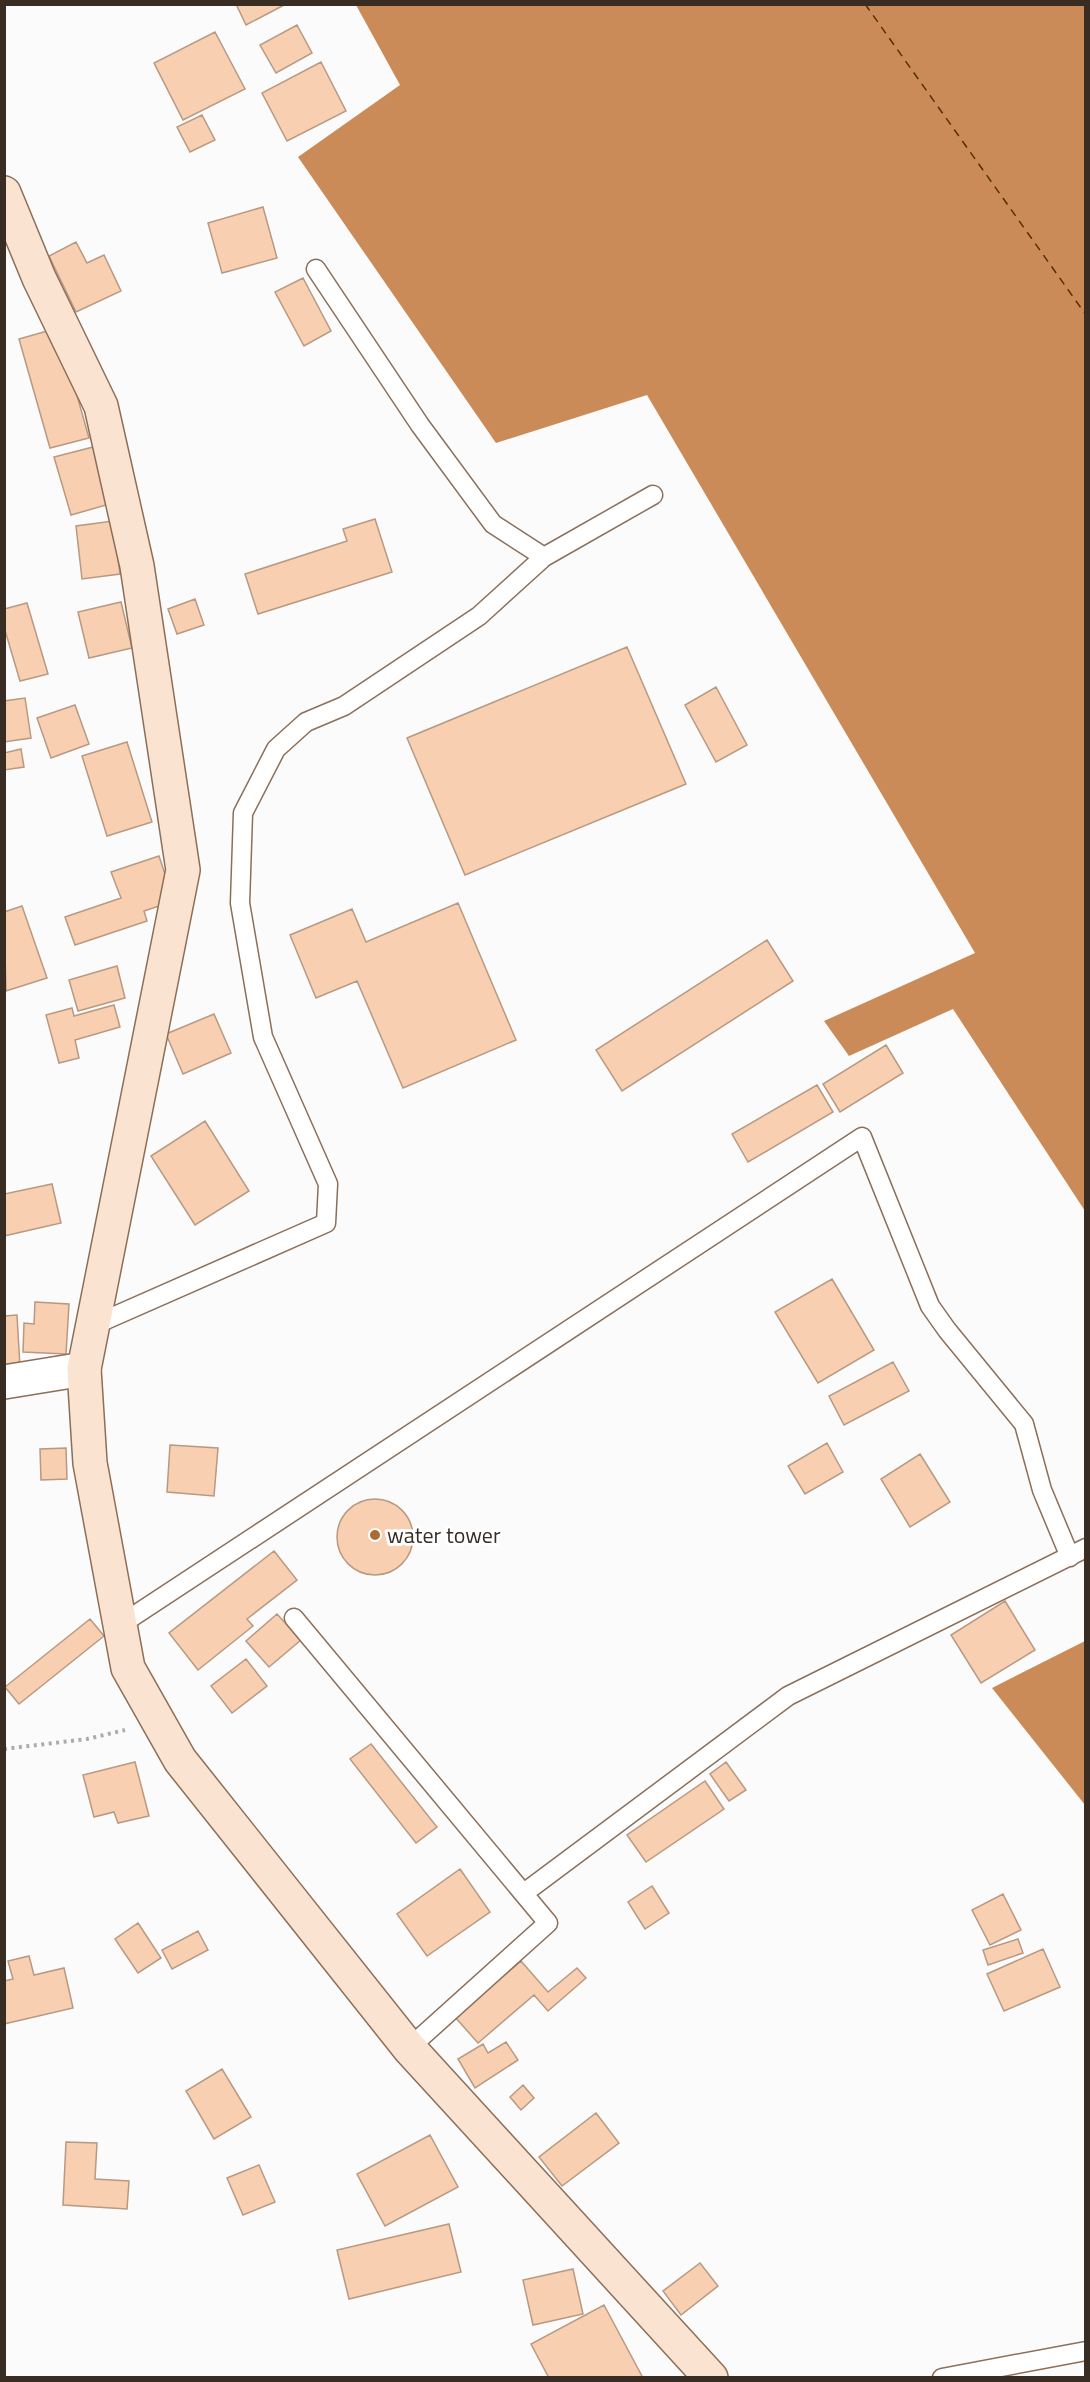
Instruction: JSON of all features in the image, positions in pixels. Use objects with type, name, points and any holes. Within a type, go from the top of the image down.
[{"type":"street","points":[[4,193],[39,278],[101,406],[137,566],[183,870],[84,1369],[90,1463],[128,1668],[180,1760],[409,2048],[711,2378]]},
{"type":"street","points":[[4,1382],[84,1369]]},
{"type":"lane","points":[[316,269],[420,425],[493,524],[544,557]]},
{"type":"lane","points":[[92,1326],[326,1222],[327,1184],[263,1037],[240,903],[243,813],[276,749],[306,722],[344,706],[479,616],[544,557],[653,495]]},
{"type":"lane","points":[[120,1625],[862,1137],[930,1306],[1024,1424],[1042,1490],[1078,1552],[788,1696],[524,1893]]},
{"type":"lane","points":[[294,1618],[548,1923],[409,2048]]},
{"type":"lane","points":[[942,2378],[1086,2351]]},
{"type":"path","points":[[4,1749],[87,1739],[159,1721]]},
{"type":"shaded area","points":[[356,5],[1085,5],[1085,1211],[953,1009],[849,1056],[824,1021],[975,953],[647,395],[496,443],[298,157],[400,85]]},
{"type":"shaded area","points":[[1085,1641],[1085,1805],[992,1688]]},
{"type":"building","points":[[236,4],[286,4],[246,25]]},
{"type":"building","points":[[297,25],[312,53],[276,73],[260,45]]},
{"type":"building","points":[[215,32],[245,89],[183,120],[154,63]]},
{"type":"building","points":[[321,62],[346,111],[287,141],[262,93]]},
{"type":"building","points":[[202,115],[215,140],[190,152],[177,127]]},
{"type":"building","points":[[263,207],[277,258],[222,273],[208,223]]},
{"type":"building","points":[[76,242],[87,263],[104,255],[121,291],[76,312],[49,256]]},
{"type":"building","points":[[303,278],[331,331],[304,346],[275,292]]},
{"type":"building","points":[[58,328],[89,438],[50,448],[19,339]]},
{"type":"building","points":[[97,446],[113,503],[71,515],[54,457]]},
{"type":"building","points":[[375,519],[392,572],[258,614],[245,574],[347,541],[343,529]]},
{"type":"building","points":[[113,521],[120,574],[82,579],[76,526]]},
{"type":"building","points":[[195,599],[204,625],[177,634],[168,609]]},
{"type":"building","points":[[121,602],[132,648],[89,658],[78,612]]},
{"type":"building","points":[[27,603],[48,674],[20,681],[4,627],[4,609]]},
{"type":"building","points":[[627,647],[686,784],[465,875],[407,738]]},
{"type":"building","points":[[716,687],[747,745],[716,762],[685,705]]},
{"type":"building","points":[[25,698],[31,738],[4,742],[4,701]]},
{"type":"building","points":[[75,705],[89,744],[51,758],[37,718]]},
{"type":"building","points":[[127,742],[152,822],[107,836],[82,756]]},
{"type":"building","points":[[21,749],[24,767],[4,770],[4,753]]},
{"type":"building","points":[[159,856],[174,901],[144,911],[147,921],[75,945],[65,917],[121,898],[111,872]]},
{"type":"building","points":[[458,903],[516,1040],[403,1088],[357,981],[316,998],[290,935],[352,909],[366,942]]},
{"type":"building","points":[[22,906],[47,978],[6,991],[4,912]]},
{"type":"building","points":[[767,940],[793,981],[622,1091],[596,1050]]},
{"type":"building","points":[[117,966],[125,998],[78,1011],[69,980]]},
{"type":"building","points":[[114,1005],[120,1027],[75,1040],[79,1058],[59,1063],[46,1015],[72,1008],[74,1016]]},
{"type":"building","points":[[214,1014],[231,1053],[183,1074],[166,1034]]},
{"type":"building","points":[[886,1045],[903,1073],[840,1112],[823,1084]]},
{"type":"building","points":[[817,1085],[833,1112],[748,1162],[732,1134]]},
{"type":"building","points":[[205,1121],[249,1191],[195,1225],[151,1156]]},
{"type":"building","points":[[52,1184],[61,1223],[4,1236],[4,1194]]},
{"type":"building","points":[[832,1279],[874,1350],[818,1383],[775,1312]]},
{"type":"building","points":[[35,1302],[69,1304],[66,1354],[23,1352],[24,1323],[34,1324]]},
{"type":"building","points":[[17,1315],[20,1367],[4,1369],[4,1316]]},
{"type":"building","points":[[893,1362],[909,1391],[844,1425],[829,1396]]},
{"type":"building","points":[[827,1443],[843,1472],[805,1494],[788,1466]]},
{"type":"building","points":[[170,1445],[218,1448],[214,1496],[167,1492]]},
{"type":"building","points":[[66,1448],[67,1479],[41,1480],[40,1449]]},
{"type":"building","points":[[920,1454],[950,1502],[910,1527],[881,1479]]},
{"type":"building","name":"water tower","points":[[368,1499],[382,1499],[396,1505],[407,1516],[413,1530],[410,1552],[402,1564],[382,1575],[368,1575],[354,1569],[343,1558],[337,1544],[337,1530],[343,1516],[354,1505]]},
{"type":"building","points":[[274,1551],[297,1580],[247,1619],[253,1626],[198,1670],[169,1633]]},
{"type":"building","points":[[1005,1601],[1035,1650],[981,1683],[951,1635]]},
{"type":"building","points":[[277,1614],[301,1640],[269,1667],[246,1641]]},
{"type":"building","points":[[90,1619],[104,1636],[19,1704],[5,1687]]},
{"type":"building","points":[[246,1659],[267,1686],[232,1713],[211,1686]]},
{"type":"building","points":[[371,1744],[437,1827],[416,1843],[350,1759]]},
{"type":"building","points":[[135,1762],[149,1816],[118,1823],[114,1812],[94,1817],[83,1775]]},
{"type":"building","points":[[726,1762],[746,1790],[729,1801],[710,1774]]},
{"type":"building","points":[[705,1781],[724,1809],[646,1862],[627,1835]]},
{"type":"building","points":[[460,1869],[490,1912],[427,1956],[397,1914]]},
{"type":"building","points":[[652,1886],[669,1913],[645,1929],[628,1902]]},
{"type":"building","points":[[1003,1894],[1021,1930],[990,1945],[972,1910]]},
{"type":"building","points":[[138,1923],[161,1958],[138,1973],[115,1939]]},
{"type":"building","points":[[198,1931],[208,1950],[172,1969],[162,1950]]},
{"type":"building","points":[[1018,1939],[1023,1953],[988,1965],[983,1950]]},
{"type":"building","points":[[1043,1949],[1060,1987],[1004,2011],[987,1974]]},
{"type":"building","points":[[29,1956],[34,1975],[64,1968],[73,2008],[4,2024],[4,1981],[13,1979],[8,1961]]},
{"type":"building","points":[[521,1961],[548,1992],[577,1968],[586,1978],[548,2011],[534,1995],[478,2043],[455,2017]]},
{"type":"building","points":[[506,2042],[518,2060],[475,2088],[458,2059],[483,2044],[488,2053]]},
{"type":"building","points":[[222,2069],[251,2117],[214,2139],[186,2091]]},
{"type":"building","points":[[523,2085],[534,2098],[521,2110],[510,2097]]},
{"type":"building","points":[[596,2113],[619,2143],[562,2186],[539,2157]]},
{"type":"building","points":[[430,2135],[458,2187],[385,2226],[357,2174]]},
{"type":"building","points":[[66,2142],[97,2143],[95,2179],[129,2181],[127,2209],[63,2205]]},
{"type":"building","points":[[259,2165],[275,2202],[243,2215],[227,2178]]},
{"type":"building","points":[[449,2224],[461,2272],[349,2299],[337,2250]]},
{"type":"building","points":[[700,2263],[718,2286],[681,2315],[663,2291]]},
{"type":"building","points":[[573,2269],[583,2314],[533,2325],[523,2280]]},
{"type":"building","points":[[604,2305],[643,2378],[549,2378],[531,2344]]},
{"type":"ferry route","points":[[865,4],[1086,315]]},
{"type":"place","name":"water tower","points":[[375,1535]]}]
